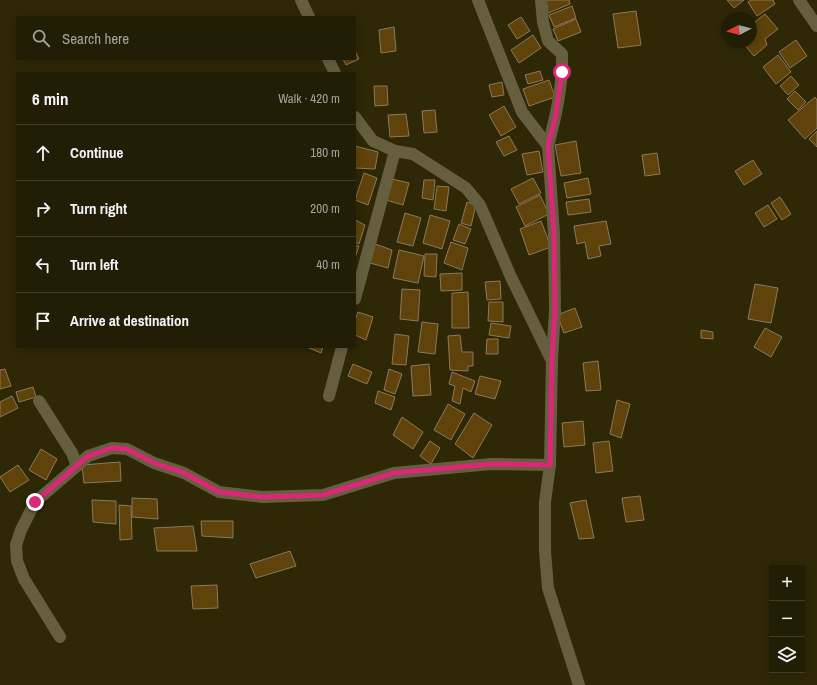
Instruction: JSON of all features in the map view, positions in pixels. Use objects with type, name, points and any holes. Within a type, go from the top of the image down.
[{"type":"street","points":[[301,0],[309,16]]},
{"type":"street","points":[[478,0],[522,112],[548,146]]},
{"type":"street","points":[[541,0],[542,22],[548,41],[562,54],[562,72],[555,119],[548,146],[554,234],[555,311],[552,360],[550,465],[545,502],[548,588],[579,685]]},
{"type":"street","points":[[799,0],[817,26]]},
{"type":"street","points":[[328,60],[334,72]]},
{"type":"street","points":[[356,118],[373,141],[395,150],[413,154],[466,188],[480,205],[511,277],[552,360]]},
{"type":"street","points":[[356,295],[395,150]]},
{"type":"street","points":[[329,396],[342,348]]},
{"type":"street","points":[[39,401],[72,453],[77,466]]},
{"type":"street","points":[[60,637],[24,579],[17,561],[16,545],[21,530],[35,502],[88,456],[112,448],[127,449],[154,463],[184,473],[219,492],[262,497],[323,495],[394,473],[491,464],[550,465]]},
{"type":"building","points":[[546,0],[569,0],[570,4],[548,13]]},
{"type":"building","points":[[727,0],[744,0],[734,8]]},
{"type":"building","points":[[751,0],[773,0],[775,4],[757,16],[757,12],[754,12],[748,2]]},
{"type":"building","points":[[572,6],[576,18],[554,27],[549,15]]},
{"type":"building","points":[[636,11],[641,45],[618,48],[613,14]]},
{"type":"building","points":[[765,14],[778,29],[765,39],[767,45],[754,56],[747,48],[757,48],[757,20]]},
{"type":"building","points":[[521,17],[530,31],[517,39],[508,25]]},
{"type":"building","points":[[576,19],[581,32],[558,41],[553,29]]},
{"type":"building","points":[[394,27],[396,51],[381,53],[379,30]]},
{"type":"building","points":[[533,35],[541,48],[519,63],[511,50]]},
{"type":"building","points":[[796,40],[807,56],[790,68],[779,52]]},
{"type":"building","points":[[356,53],[359,59],[346,65],[344,60],[356,60]]},
{"type":"building","points":[[778,55],[791,72],[776,84],[763,67]]},
{"type":"building","points":[[540,71],[543,80],[528,84],[525,75]]},
{"type":"building","points":[[791,76],[799,85],[788,95],[780,86]]},
{"type":"building","points":[[549,80],[555,97],[529,106],[523,89]]},
{"type":"building","points":[[502,82],[504,95],[492,97],[489,85]]},
{"type":"building","points":[[374,86],[387,86],[388,105],[375,106]]},
{"type":"building","points":[[795,91],[806,102],[798,110],[787,99]]},
{"type":"building","points":[[815,97],[817,100],[817,128],[805,139],[788,120]]},
{"type":"building","points":[[504,106],[516,127],[501,136],[489,115]]},
{"type":"building","points":[[435,110],[437,132],[424,133],[422,111]]},
{"type":"building","points":[[406,114],[409,136],[390,137],[388,115]]},
{"type":"building","points":[[817,131],[817,147],[809,139]]},
{"type":"building","points":[[509,136],[517,150],[504,156],[496,142]]},
{"type":"building","points":[[576,141],[581,173],[561,176],[555,145]]},
{"type":"building","points":[[356,146],[378,152],[375,169],[356,168]]},
{"type":"building","points":[[539,151],[543,172],[527,175],[522,154]]},
{"type":"building","points":[[657,153],[660,174],[645,176],[642,155]]},
{"type":"building","points":[[753,160],[762,174],[744,185],[735,171]]},
{"type":"building","points":[[364,173],[377,178],[368,205],[356,200]]},
{"type":"building","points":[[533,178],[541,193],[519,204],[511,189]]},
{"type":"building","points":[[588,178],[591,194],[567,198],[564,183]]},
{"type":"building","points":[[392,179],[409,183],[403,205],[386,200]]},
{"type":"building","points":[[424,180],[435,180],[433,200],[422,198]]},
{"type":"building","points":[[437,186],[449,187],[446,211],[434,209]]},
{"type":"building","points":[[540,195],[549,214],[525,226],[516,207]]},
{"type":"building","points":[[780,197],[791,214],[782,220],[771,203]]},
{"type":"building","points":[[589,199],[591,212],[568,215],[566,202]]},
{"type":"building","points":[[467,202],[476,205],[471,226],[461,223]]},
{"type":"building","points":[[768,205],[777,219],[764,227],[755,213]]},
{"type":"building","points":[[405,213],[421,218],[413,246],[397,242]]},
{"type":"building","points":[[430,215],[450,221],[442,249],[423,243]]},
{"type":"building","points":[[356,220],[365,225],[359,244],[356,242]]},
{"type":"building","points":[[541,221],[551,247],[529,255],[520,229]]},
{"type":"building","points":[[606,221],[611,244],[599,246],[601,256],[588,259],[585,242],[577,244],[574,226]]},
{"type":"building","points":[[459,224],[471,229],[465,244],[453,240]]},
{"type":"building","points":[[451,242],[468,248],[462,270],[444,263]]},
{"type":"building","points":[[375,244],[392,250],[388,268],[370,263]]},
{"type":"building","points":[[356,245],[359,246],[356,255]]},
{"type":"building","points":[[399,250],[424,256],[418,283],[393,278]]},
{"type":"building","points":[[425,254],[437,254],[436,277],[424,276]]},
{"type":"building","points":[[462,273],[462,290],[441,291],[440,274]]},
{"type":"building","points":[[500,281],[501,299],[487,300],[485,282]]},
{"type":"building","points":[[755,284],[778,288],[771,323],[748,319]]},
{"type":"building","points":[[402,289],[420,290],[418,321],[400,319]]},
{"type":"building","points":[[468,292],[469,328],[452,328],[452,293]]},
{"type":"building","points":[[489,302],[503,302],[503,322],[488,321]]},
{"type":"building","points":[[575,308],[582,327],[564,333],[557,315]]},
{"type":"building","points":[[358,312],[373,317],[366,340],[356,335],[356,318]]},
{"type":"building","points":[[422,322],[438,324],[435,354],[418,352]]},
{"type":"building","points":[[491,323],[511,326],[509,338],[489,335]]},
{"type":"building","points":[[765,328],[782,337],[771,357],[754,347]]},
{"type":"building","points":[[701,330],[713,332],[713,339],[701,338]]},
{"type":"building","points":[[395,334],[409,336],[406,365],[392,364]]},
{"type":"building","points":[[460,335],[462,352],[473,352],[473,366],[468,366],[468,371],[450,370],[448,336]]},
{"type":"building","points":[[487,339],[498,339],[498,354],[486,354]]},
{"type":"building","points":[[309,348],[323,348],[321,353]]},
{"type":"building","points":[[598,361],[601,390],[586,391],[583,363]]},
{"type":"building","points":[[353,364],[372,372],[367,384],[348,376]]},
{"type":"building","points":[[429,364],[431,395],[413,396],[411,366]]},
{"type":"building","points":[[5,369],[11,386],[0,389],[0,370]]},
{"type":"building","points":[[389,369],[402,374],[395,394],[384,390]]},
{"type":"building","points":[[452,372],[475,381],[471,392],[463,388],[460,404],[452,401],[455,386],[449,384]]},
{"type":"building","points":[[480,376],[501,381],[495,399],[475,394]]},
{"type":"building","points":[[33,387],[36,397],[19,402],[16,392]]},
{"type":"building","points":[[378,391],[395,397],[391,410],[375,403]]},
{"type":"building","points":[[12,396],[18,408],[0,417],[0,402]]},
{"type":"building","points":[[617,400],[630,404],[621,438],[610,434]]},
{"type":"building","points":[[448,404],[465,414],[451,440],[434,430]]},
{"type":"building","points":[[474,413],[492,425],[473,458],[455,444]]},
{"type":"building","points":[[402,417],[423,432],[413,449],[393,435]]},
{"type":"building","points":[[583,421],[585,445],[564,447],[562,423]]},
{"type":"building","points":[[430,441],[440,448],[431,464],[420,456]]},
{"type":"building","points":[[609,441],[613,471],[596,473],[593,443]]},
{"type":"building","points":[[41,449],[57,459],[46,480],[29,470]]},
{"type":"building","points":[[120,462],[121,481],[84,483],[82,465]]},
{"type":"building","points":[[18,465],[29,480],[10,492],[0,477]]},
{"type":"building","points":[[640,496],[644,520],[626,522],[622,498]]},
{"type":"building","points":[[132,498],[157,499],[158,519],[132,517]]},
{"type":"building","points":[[92,500],[116,501],[116,524],[93,522]]},
{"type":"building","points":[[586,500],[594,538],[579,539],[570,503]]},
{"type":"building","points":[[119,505],[131,506],[132,539],[120,540]]},
{"type":"building","points":[[201,521],[233,521],[233,538],[202,536]]},
{"type":"building","points":[[193,526],[197,551],[157,551],[154,528]]},
{"type":"building","points":[[290,551],[296,566],[256,578],[250,564]]},
{"type":"building","points":[[217,585],[218,608],[193,609],[191,586]]},
{"type":"route","points":[[35,502],[88,456],[112,448],[127,449],[154,463],[184,473],[219,492],[262,497],[323,495],[394,473],[491,464],[550,465],[553,328],[555,311],[554,234],[548,146],[555,119],[562,72]]}]
